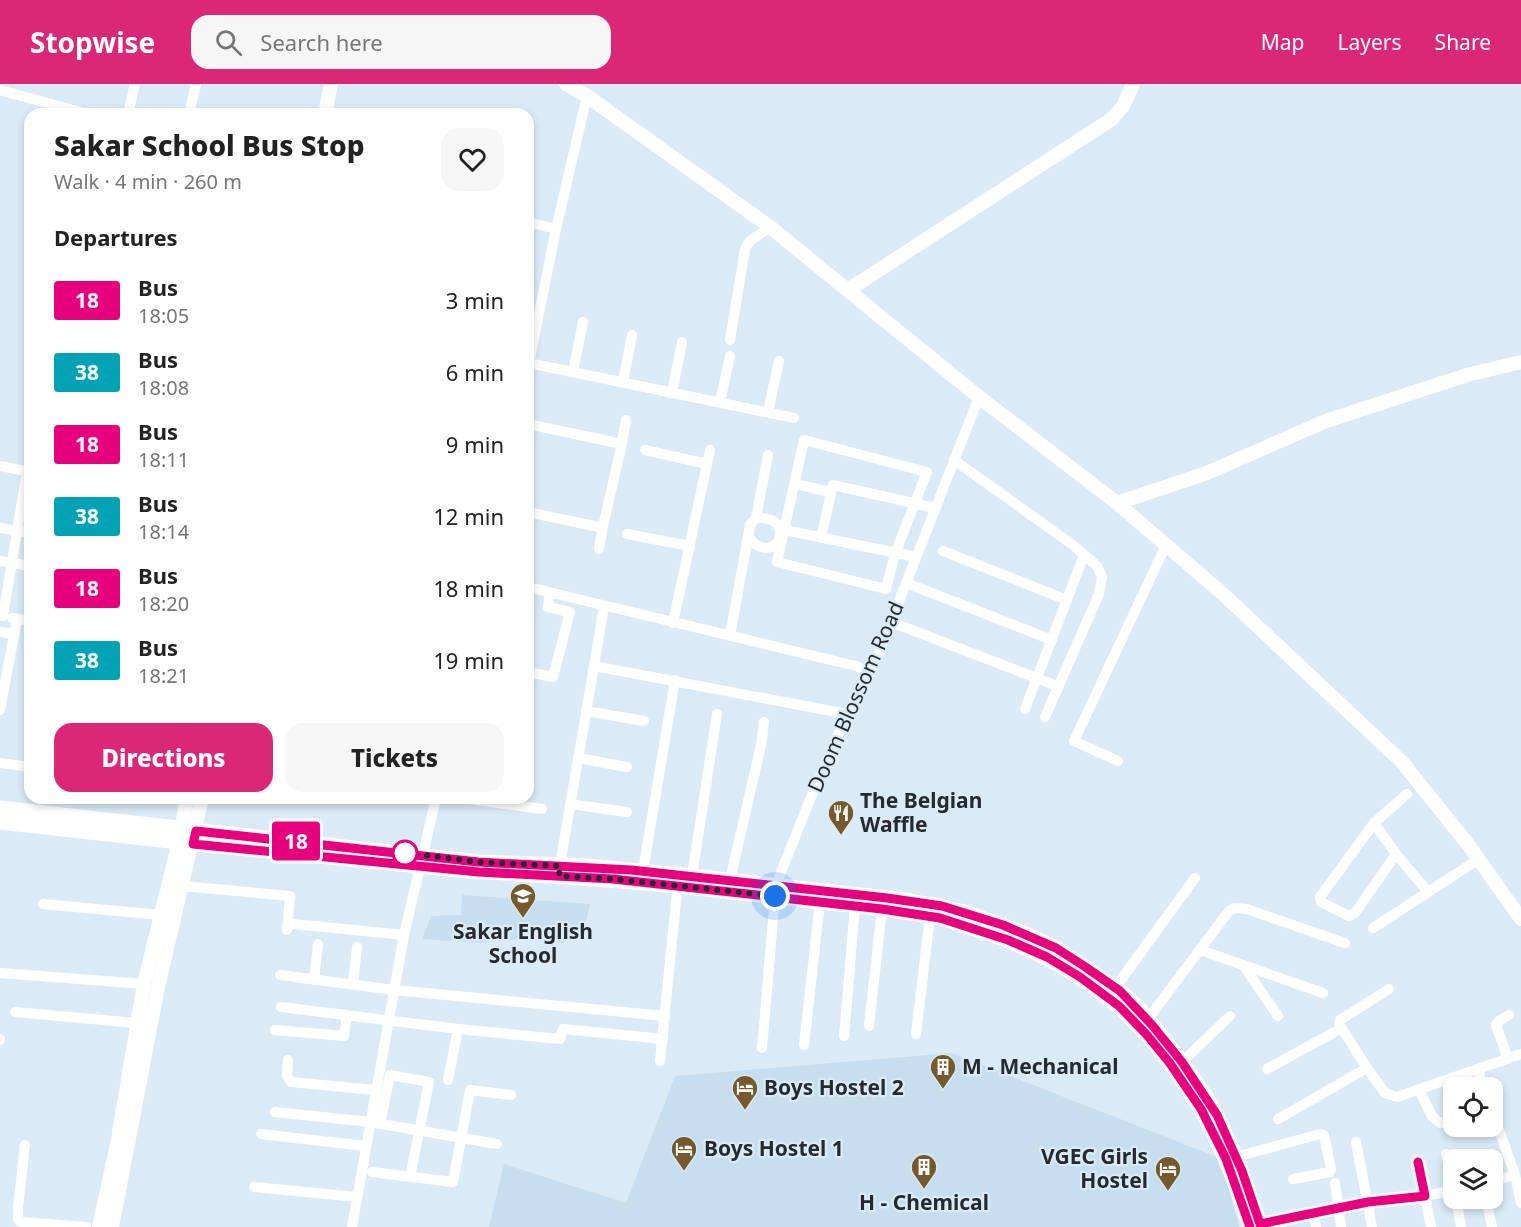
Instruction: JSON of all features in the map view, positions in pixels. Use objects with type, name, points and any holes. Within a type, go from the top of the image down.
[{"type":"main road","points":[[0,808],[187,837]]},
{"type":"main road","points":[[0,822],[187,837],[422,861],[478,862],[613,879],[730,880],[820,902],[937,913],[965,912],[1031,936],[1069,956],[1148,1019],[1209,1101],[1226,1159],[1257,1226]]},
{"type":"main road","points":[[560,871],[643,871],[683,879],[775,891],[904,900],[937,913]]},
{"type":"main road","points":[[1116,993],[1134,1020],[1169,1062],[1236,1157],[1257,1226]]},
{"type":"street","points":[[129,108],[135,84]]},
{"type":"street","points":[[190,108],[196,84]]},
{"type":"street","points":[[326,108],[331,84]]},
{"type":"street","points":[[848,290],[1112,119],[1123,106],[1133,84]]},
{"type":"street","points":[[570,85],[770,227],[979,396],[1117,502],[1223,594],[1402,762],[1479,859],[1521,919]]},
{"type":"street","points":[[0,90],[66,108]]},
{"type":"street","points":[[534,337],[587,96]]},
{"type":"street","points":[[534,224],[556,229]]},
{"type":"street","points":[[730,340],[745,249],[750,241],[770,227]]},
{"type":"street","points":[[534,302],[540,303]]},
{"type":"street","points":[[573,372],[583,322]]},
{"type":"street","points":[[623,382],[632,335]]},
{"type":"street","points":[[672,393],[682,342]]},
{"type":"street","points":[[720,402],[730,356]]},
{"type":"street","points":[[768,412],[779,361]]},
{"type":"street","points":[[1117,502],[1207,473],[1326,421],[1467,375],[1521,362]]},
{"type":"street","points":[[534,366],[794,418]]},
{"type":"street","name":"Doom Blossom Road","points":[[762,1048],[775,891],[811,797],[847,714],[871,673],[979,396]]},
{"type":"street","points":[[599,549],[626,420]]},
{"type":"street","points":[[534,425],[617,443],[621,448]]},
{"type":"street","points":[[804,440],[927,472],[895,554],[886,589],[777,562],[795,483],[804,440]]},
{"type":"street","points":[[645,450],[707,464]]},
{"type":"street","points":[[673,623],[710,450]]},
{"type":"street","points":[[730,636],[750,525],[756,518],[768,455]]},
{"type":"street","points":[[954,460],[1084,555],[1097,566],[1102,577],[1099,594],[1045,717]]},
{"type":"street","points":[[0,466],[24,471]]},
{"type":"street","points":[[795,483],[831,492]]},
{"type":"street","points":[[821,537],[833,484],[935,508]]},
{"type":"street","points":[[24,493],[17,531],[6,562],[1,616],[24,620]]},
{"type":"street","points":[[534,513],[598,527],[603,526]]},
{"type":"street","points":[[749,537],[755,545],[766,548],[777,544],[779,539],[781,533],[776,522],[766,518],[756,518]]},
{"type":"street","points":[[0,528],[24,532]]},
{"type":"street","points":[[785,530],[916,557]]},
{"type":"street","points":[[627,534],[690,546]]},
{"type":"street","points":[[1118,761],[1074,741],[1166,545]]},
{"type":"street","points":[[943,551],[1067,600]]},
{"type":"street","points":[[1025,709],[1084,555]]},
{"type":"street","points":[[6,562],[24,565]]},
{"type":"street","points":[[906,583],[1052,640]]},
{"type":"street","points":[[534,589],[856,666],[871,673]]},
{"type":"street","points":[[534,673],[553,677],[570,612],[548,607],[550,593]]},
{"type":"street","points":[[560,871],[604,606]]},
{"type":"street","points":[[0,710],[2,687],[18,619]]},
{"type":"street","points":[[891,622],[1057,686]]},
{"type":"street","points":[[0,632],[15,634]]},
{"type":"street","points":[[594,666],[847,714]]},
{"type":"street","points":[[643,871],[675,680]]},
{"type":"street","points":[[586,711],[644,721]]},
{"type":"street","points":[[660,1061],[683,879],[717,714]]},
{"type":"street","points":[[730,880],[761,745],[764,722]]},
{"type":"street","points":[[578,758],[627,767]]},
{"type":"street","points":[[0,763],[24,767]]},
{"type":"street","points":[[1396,854],[1355,913],[1349,916],[1321,902],[1320,897],[1374,823],[1407,794]]},
{"type":"street","points":[[112,1227],[156,997],[182,886],[187,837],[187,804]]},
{"type":"street","points":[[99,1227],[118,1140],[144,984],[161,915],[200,804]]},
{"type":"street","points":[[375,1123],[375,1090],[404,935],[435,804]]},
{"type":"street","points":[[514,804],[542,810]]},
{"type":"street","points":[[570,804],[627,812]]},
{"type":"street","points":[[1374,823],[1428,892]]},
{"type":"street","points":[[1373,928],[1479,859]]},
{"type":"street","points":[[1116,993],[1195,878]]},
{"type":"street","points":[[182,886],[290,896],[290,927],[404,935]]},
{"type":"street","points":[[804,1045],[820,902]]},
{"type":"street","points":[[43,904],[161,915]]},
{"type":"street","points":[[844,1036],[855,906]]},
{"type":"street","points":[[1148,1019],[1229,911],[1239,907],[1345,943]]},
{"type":"street","points":[[869,1026],[882,909]]},
{"type":"street","points":[[916,1034],[937,913]]},
{"type":"street","points":[[314,980],[318,944]]},
{"type":"street","points":[[353,985],[357,947]]},
{"type":"street","points":[[1200,950],[1323,993]]},
{"type":"street","points":[[1243,965],[1278,1016]]},
{"type":"street","points":[[0,974],[144,984]]},
{"type":"street","points":[[280,975],[394,990],[665,1016]]},
{"type":"street","points":[[1389,989],[1342,1017],[1339,1024],[1385,1093],[1397,1097],[1521,1054]]},
{"type":"street","points":[[281,1007],[560,1039],[563,1029],[663,1039]]},
{"type":"street","points":[[15,1012],[136,1023]]},
{"type":"street","points":[[275,1030],[344,1036],[347,1015]]},
{"type":"street","points":[[1508,1059],[1496,1025],[1499,1020],[1509,1015]]},
{"type":"street","points":[[1182,1062],[1230,1016]]},
{"type":"street","points":[[1268,1069],[1342,1028]]},
{"type":"street","points":[[448,1080],[458,1029]]},
{"type":"street","points":[[288,1060],[287,1076],[291,1082],[375,1090]]},
{"type":"street","points":[[1278,1119],[1367,1068]]},
{"type":"street","points":[[1478,1070],[1480,1077]]},
{"type":"street","points":[[351,1227],[365,1146],[390,1075],[429,1082],[410,1177]]},
{"type":"street","points":[[372,1172],[453,1182],[470,1090],[511,1095]]},
{"type":"street","points":[[1419,1090],[1435,1120],[1443,1122]]},
{"type":"street","points":[[275,1112],[375,1123],[497,1144]]},
{"type":"street","points":[[261,1134],[365,1146]]},
{"type":"street","points":[[1236,1157],[1320,1134],[1324,1135],[1330,1172],[1293,1179]]},
{"type":"street","points":[[1502,1137],[1515,1175],[1521,1203]]},
{"type":"street","points":[[1356,1142],[1372,1227]]},
{"type":"street","points":[[25,1145],[18,1220],[86,1227]]},
{"type":"street","points":[[1418,1162],[1431,1227]]},
{"type":"street","points":[[1503,1178],[1515,1175]]},
{"type":"street","points":[[1335,1183],[1341,1227]]},
{"type":"street","points":[[254,1187],[357,1197]]},
{"type":"street","points":[[1257,1226],[1368,1202],[1425,1196],[1443,1191]]},
{"type":"street","points":[[1458,1209],[1461,1227]]},
{"type":"street","points":[[1488,1209],[1492,1227]]},
{"type":"street","points":[[1314,1214],[1317,1227]]},
{"type":"shaded area","points":[[462,895],[590,904],[582,939],[559,943],[520,939],[480,943],[422,939],[431,916],[461,915]]},
{"type":"shaded area","points":[[952,1053],[1222,1159],[1239,1227],[489,1227],[504,1164],[626,1203],[675,1076]]},
{"type":"bus line","name":"18","points":[[1250,1227],[1214,1132],[1185,1085],[1146,1034],[1134,1020],[1098,989],[1062,965],[1008,940],[940,918],[882,909],[613,879],[479,872],[193,844],[196,831],[478,862],[586,866],[692,876],[904,900],[965,912],[1017,930],[1056,948],[1120,991],[1137,1008],[1182,1062],[1209,1101],[1242,1171],[1260,1224],[1368,1202],[1425,1196],[1418,1162]]},
{"type":"place","name":"The Belgian Waffle","points":[[841,836]]},
{"type":"place","name":"Sakar English School","points":[[523,919]]},
{"type":"place","name":"M - Mechanical","points":[[943,1090]]},
{"type":"place","name":"Boys Hostel 2","points":[[745,1111]]},
{"type":"place","name":"Boys Hostel 1","points":[[684,1172]]},
{"type":"place","name":"H - Chemical","points":[[924,1190]]},
{"type":"place","name":"VGEC Girls Hostel","points":[[1168,1192]]},
{"type":"route","points":[[405,853],[400,852],[478,862],[560,866],[559,876],[613,879],[775,896]]}]
